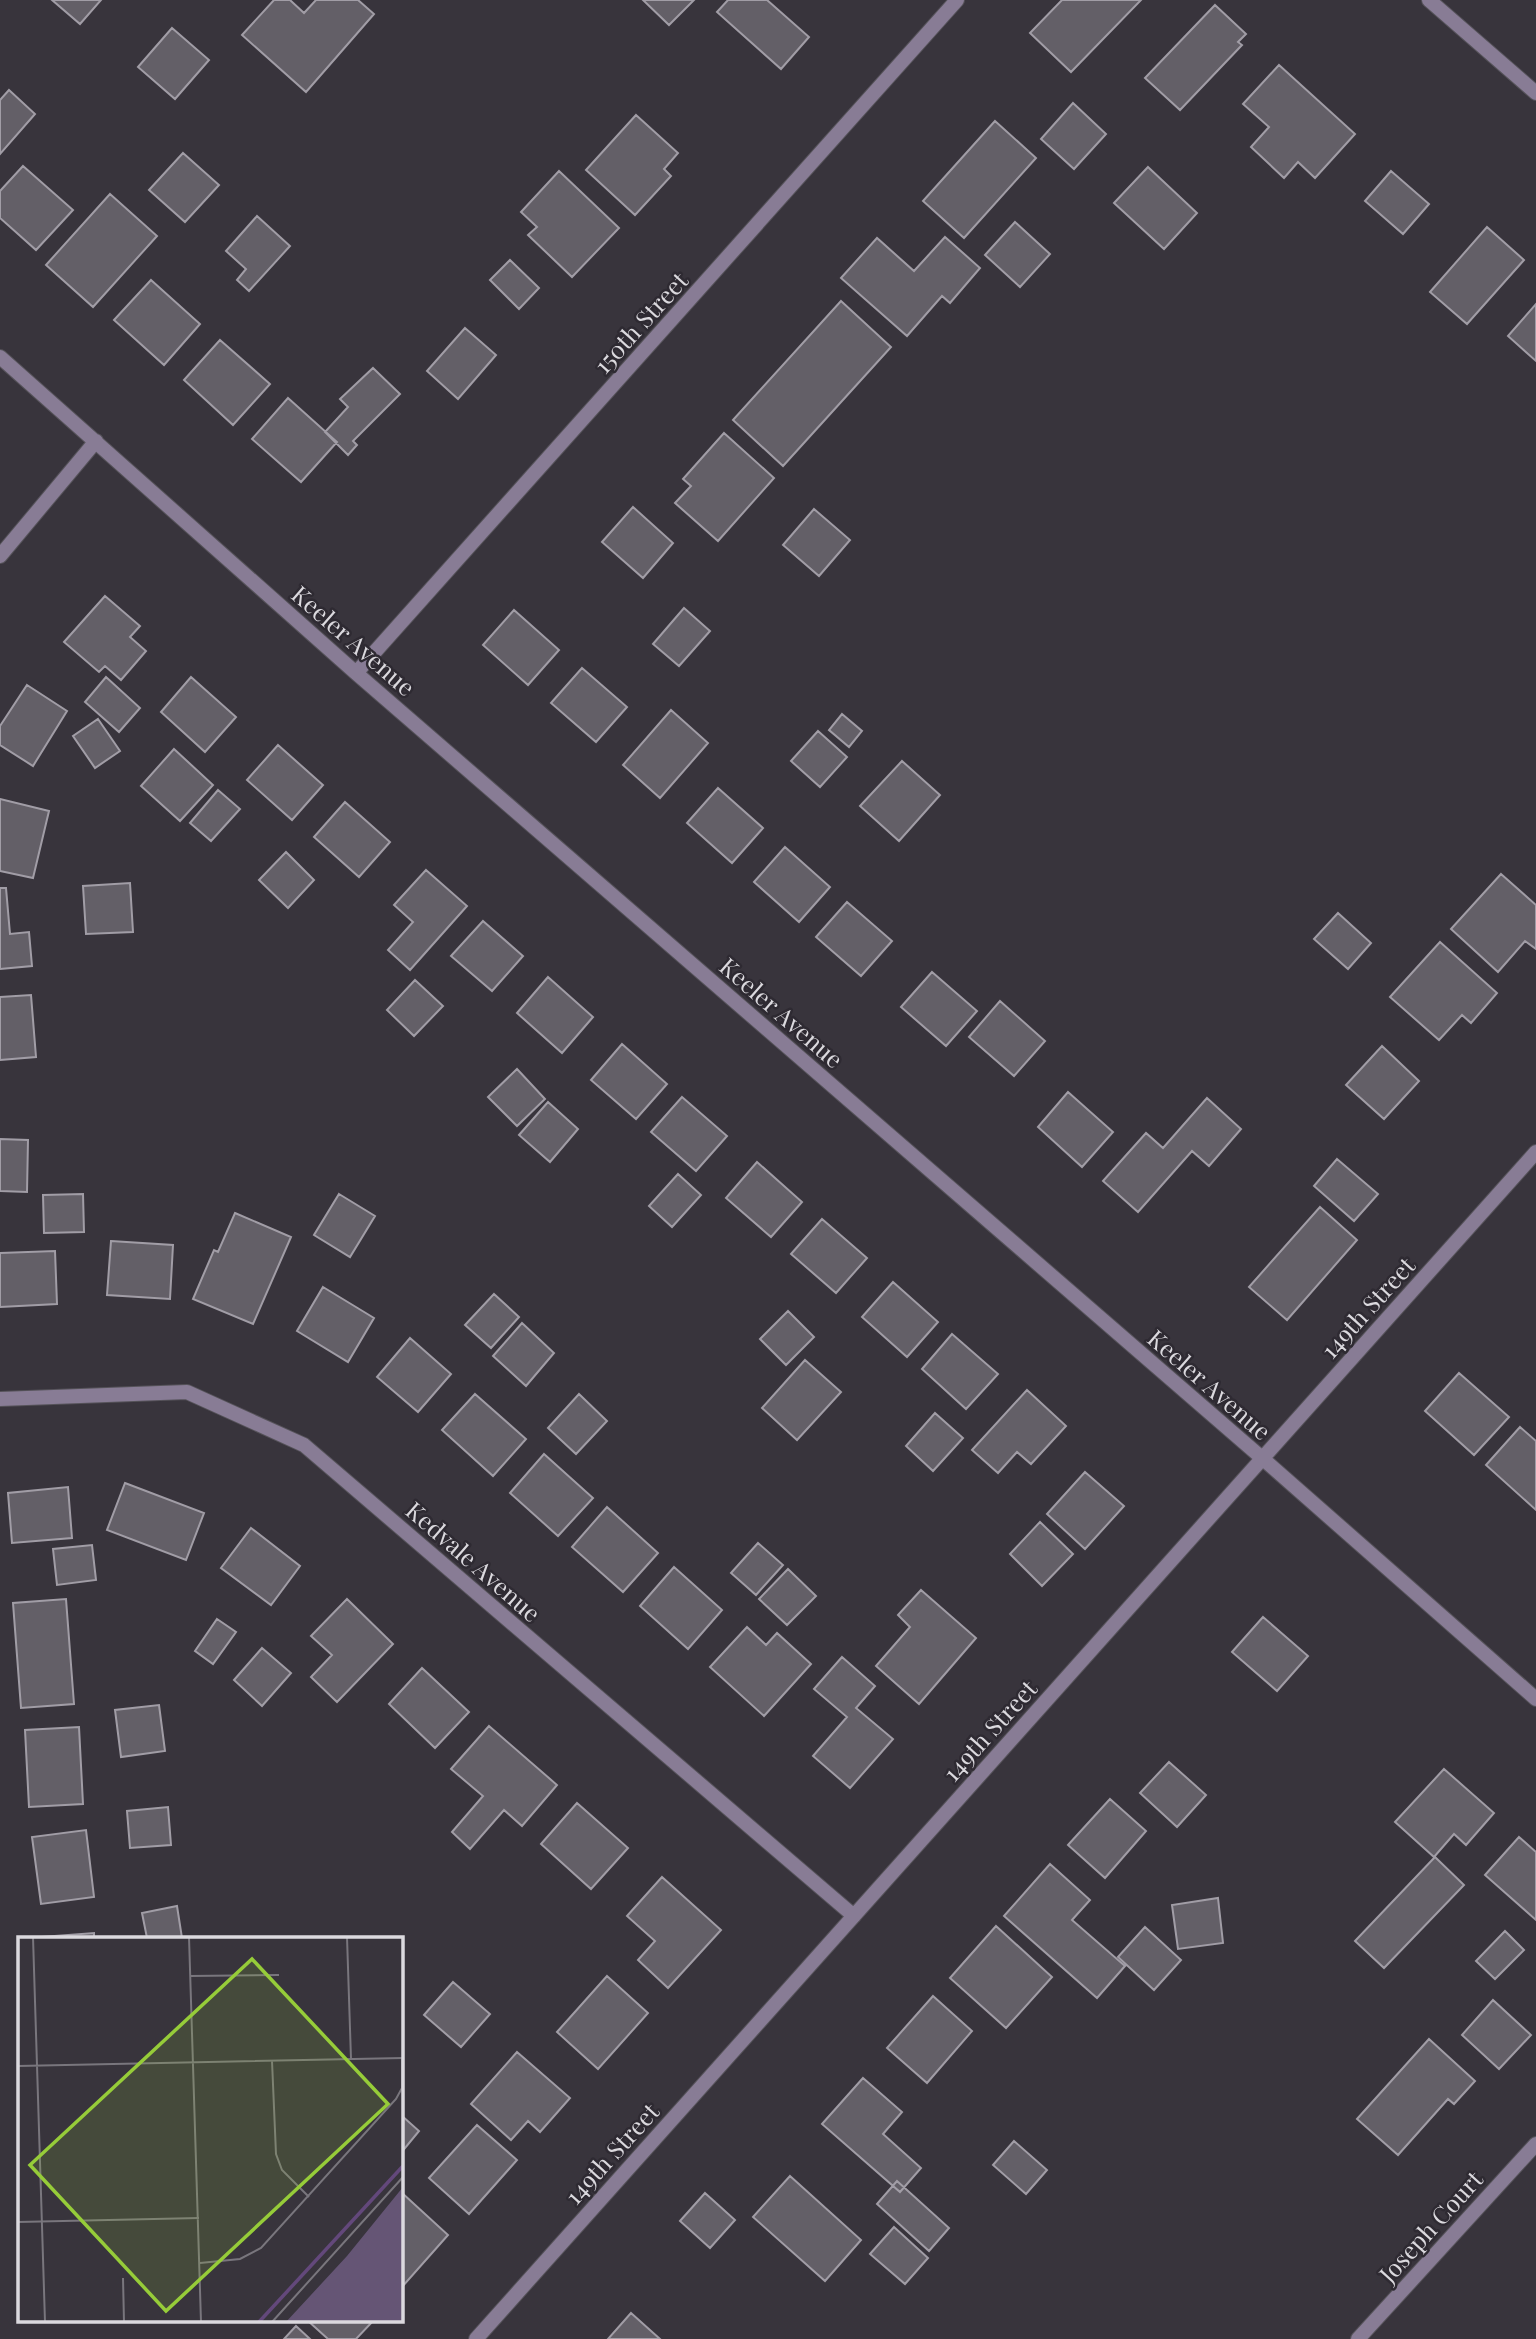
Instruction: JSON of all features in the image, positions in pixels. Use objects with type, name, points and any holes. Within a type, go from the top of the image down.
[{"type":"street","name":"150th Street","points":[[356,673],[957,0]]},
{"type":"street","points":[[1429,0],[1536,93]]},
{"type":"street","name":"Keeler Avenue","points":[[0,357],[356,673],[1536,1699]]},
{"type":"street","points":[[0,556],[96,440]]},
{"type":"street","name":"149th Street","points":[[476,2339],[1536,1152]]},
{"type":"street","name":"Kedvale Avenue","points":[[0,1399],[187,1392],[304,1445],[854,1916]]},
{"type":"street","name":"Joseph Court","points":[[1359,2339],[1536,2144]]},
{"type":"building","points":[[52,0],[101,0],[80,24]]},
{"type":"building","points":[[274,0],[290,0],[304,13],[316,0],[358,0],[374,14],[306,92],[242,35]]},
{"type":"building","points":[[643,0],[694,0],[669,25]]},
{"type":"building","points":[[728,0],[767,0],[809,37],[781,69],[717,12]]},
{"type":"building","points":[[1062,0],[1141,0],[1071,72],[1030,33]]},
{"type":"building","points":[[1215,5],[1246,34],[1238,42],[1242,45],[1180,110],[1145,78]]},
{"type":"building","points":[[172,28],[209,60],[175,99],[138,67]]},
{"type":"building","points":[[1279,65],[1355,134],[1315,178],[1298,162],[1284,178],[1251,147],[1269,127],[1243,104]]},
{"type":"building","points":[[9,90],[35,114],[0,154],[0,100]]},
{"type":"building","points":[[1073,103],[1106,134],[1074,169],[1041,139]]},
{"type":"building","points":[[636,115],[678,153],[664,169],[671,176],[635,215],[586,170]]},
{"type":"building","points":[[995,121],[1036,158],[964,238],[923,201]]},
{"type":"building","points":[[183,153],[219,185],[185,222],[149,190]]},
{"type":"building","points":[[23,166],[73,210],[36,250],[0,218],[0,191]]},
{"type":"building","points":[[1148,167],[1197,213],[1164,249],[1114,203]]},
{"type":"building","points":[[559,171],[619,228],[572,277],[528,235],[537,227],[521,212]]},
{"type":"building","points":[[1391,171],[1429,204],[1403,234],[1365,201]]},
{"type":"building","points":[[110,194],[157,236],[93,307],[46,265]]},
{"type":"building","points":[[257,216],[290,246],[249,291],[237,280],[246,269],[226,251]]},
{"type":"building","points":[[1015,222],[1050,254],[1020,287],[985,255]]},
{"type":"building","points":[[1487,227],[1524,260],[1467,324],[1430,292]]},
{"type":"building","points":[[945,237],[980,268],[950,303],[942,296],[907,336],[841,278],[877,238],[914,271]]},
{"type":"building","points":[[510,260],[539,288],[519,309],[490,280]]},
{"type":"building","points":[[151,280],[200,324],[164,365],[114,320]]},
{"type":"building","points":[[841,301],[891,347],[783,466],[733,420]]},
{"type":"building","points":[[1536,304],[1536,361],[1508,336]]},
{"type":"building","points":[[465,328],[496,355],[458,399],[427,371]]},
{"type":"building","points":[[220,340],[270,384],[233,425],[184,380]]},
{"type":"building","points":[[373,368],[400,394],[353,441],[357,445],[348,455],[325,432],[348,407],[340,399]]},
{"type":"building","points":[[288,398],[337,442],[301,482],[252,439]]},
{"type":"building","points":[[724,433],[774,478],[718,541],[675,503],[691,486],[683,479]]},
{"type":"building","points":[[633,507],[673,543],[643,578],[602,542]]},
{"type":"building","points":[[814,509],[850,540],[819,576],[783,545]]},
{"type":"building","points":[[105,596],[140,626],[130,637],[146,651],[121,680],[105,666],[99,672],[64,642]]},
{"type":"building","points":[[684,608],[710,631],[679,666],[653,644]]},
{"type":"building","points":[[514,610],[559,650],[528,685],[483,645]]},
{"type":"building","points":[[582,668],[627,707],[596,742],[551,703]]},
{"type":"building","points":[[106,677],[140,708],[119,732],[85,702]]},
{"type":"building","points":[[191,677],[236,717],[205,752],[161,712]]},
{"type":"building","points":[[27,685],[67,711],[33,766],[0,745],[0,726]]},
{"type":"building","points":[[671,710],[708,743],[660,798],[623,765]]},
{"type":"building","points":[[842,714],[862,731],[849,747],[829,730]]},
{"type":"building","points":[[98,719],[120,751],[95,768],[73,736]]},
{"type":"building","points":[[818,731],[847,757],[820,787],[791,761]]},
{"type":"building","points":[[278,745],[323,785],[292,820],[247,780]]},
{"type":"building","points":[[174,749],[213,785],[180,821],[141,786]]},
{"type":"building","points":[[902,761],[940,795],[899,841],[860,806]]},
{"type":"building","points":[[718,788],[763,828],[732,863],[687,823]]},
{"type":"building","points":[[218,790],[240,809],[211,841],[190,823]]},
{"type":"building","points":[[0,799],[49,811],[33,878],[0,871]]},
{"type":"building","points":[[345,802],[390,842],[359,877],[314,837]]},
{"type":"building","points":[[785,847],[830,887],[799,922],[754,882]]},
{"type":"building","points":[[286,852],[314,880],[288,908],[259,880]]},
{"type":"building","points":[[426,870],[467,906],[410,970],[388,950],[413,922],[394,905]]},
{"type":"building","points":[[1501,874],[1536,905],[1536,949],[1525,941],[1498,972],[1451,929]]},
{"type":"building","points":[[130,883],[133,932],[86,934],[83,886]]},
{"type":"building","points":[[0,888],[6,888],[10,934],[29,932],[32,966],[0,969]]},
{"type":"building","points":[[847,902],[892,941],[861,976],[816,937]]},
{"type":"building","points":[[1338,913],[1371,943],[1348,969],[1314,939]]},
{"type":"building","points":[[483,921],[523,956],[492,991],[451,956]]},
{"type":"building","points":[[1440,942],[1497,993],[1471,1023],[1462,1015],[1439,1040],[1390,997]]},
{"type":"building","points":[[932,972],[977,1011],[946,1046],[901,1007]]},
{"type":"building","points":[[548,977],[593,1017],[562,1053],[517,1013]]},
{"type":"building","points":[[415,980],[443,1006],[414,1036],[387,1010]]},
{"type":"building","points":[[31,995],[36,1057],[0,1060],[0,997]]},
{"type":"building","points":[[1000,1001],[1045,1041],[1014,1076],[969,1037]]},
{"type":"building","points":[[622,1044],[667,1084],[636,1119],[591,1080]]},
{"type":"building","points":[[1382,1046],[1419,1081],[1384,1119],[1346,1085]]},
{"type":"building","points":[[517,1069],[545,1099],[517,1126],[488,1097]]},
{"type":"building","points":[[1068,1092],[1113,1132],[1082,1167],[1038,1127]]},
{"type":"building","points":[[682,1097],[727,1136],[696,1171],[651,1132]]},
{"type":"building","points":[[1207,1098],[1241,1129],[1209,1166],[1192,1151],[1138,1212],[1103,1181],[1146,1133],[1163,1148]]},
{"type":"building","points":[[548,1102],[578,1129],[550,1162],[519,1135]]},
{"type":"building","points":[[0,1139],[28,1140],[27,1192],[0,1191]]},
{"type":"building","points":[[1337,1159],[1378,1194],[1354,1221],[1314,1186]]},
{"type":"building","points":[[757,1162],[802,1202],[771,1237],[726,1198]]},
{"type":"building","points":[[678,1174],[701,1195],[672,1227],[649,1206]]},
{"type":"building","points":[[83,1194],[84,1232],[44,1233],[43,1195]]},
{"type":"building","points":[[339,1194],[375,1216],[350,1257],[314,1235]]},
{"type":"building","points":[[1320,1207],[1357,1240],[1287,1320],[1249,1287]]},
{"type":"building","points":[[235,1213],[291,1237],[253,1324],[193,1299],[214,1250],[218,1252]]},
{"type":"building","points":[[822,1219],[867,1258],[836,1293],[791,1254]]},
{"type":"building","points":[[111,1241],[173,1245],[170,1299],[107,1295]]},
{"type":"building","points":[[55,1251],[57,1304],[0,1307],[0,1253]]},
{"type":"building","points":[[893,1282],[938,1322],[907,1357],[862,1317]]},
{"type":"building","points":[[323,1287],[374,1318],[348,1362],[297,1331]]},
{"type":"building","points":[[494,1294],[519,1317],[491,1348],[465,1325]]},
{"type":"building","points":[[788,1311],[814,1337],[786,1365],[760,1339]]},
{"type":"building","points":[[522,1323],[554,1353],[526,1386],[493,1356]]},
{"type":"building","points":[[952,1334],[998,1374],[966,1409],[922,1369]]},
{"type":"building","points":[[410,1338],[451,1374],[418,1412],[377,1377]]},
{"type":"building","points":[[805,1360],[841,1392],[797,1440],[762,1408]]},
{"type":"building","points":[[1459,1373],[1509,1417],[1474,1455],[1425,1411]]},
{"type":"building","points":[[1027,1390],[1066,1426],[1031,1464],[1017,1452],[998,1473],[972,1450]]},
{"type":"building","points":[[475,1394],[526,1439],[493,1476],[442,1430]]},
{"type":"building","points":[[579,1394],[607,1421],[576,1454],[548,1428]]},
{"type":"building","points":[[935,1413],[963,1438],[933,1471],[906,1446]]},
{"type":"building","points":[[1520,1427],[1536,1441],[1536,1510],[1486,1465]]},
{"type":"building","points":[[544,1454],[593,1498],[558,1536],[510,1493]]},
{"type":"building","points":[[1085,1472],[1124,1506],[1085,1549],[1047,1514]]},
{"type":"building","points":[[125,1483],[204,1513],[186,1560],[107,1530]]},
{"type":"building","points":[[68,1487],[72,1538],[12,1543],[8,1493]]},
{"type":"building","points":[[607,1507],[658,1553],[623,1592],[572,1547]]},
{"type":"building","points":[[1040,1522],[1073,1554],[1042,1586],[1010,1554]]},
{"type":"building","points":[[251,1528],[300,1566],[271,1605],[221,1568]]},
{"type":"building","points":[[758,1543],[783,1565],[756,1595],[731,1573]]},
{"type":"building","points":[[92,1545],[96,1580],[57,1585],[53,1549]]},
{"type":"building","points":[[674,1567],[722,1610],[688,1649],[640,1606]]},
{"type":"building","points":[[788,1569],[816,1596],[787,1625],[759,1599]]},
{"type":"building","points":[[921,1590],[976,1638],[919,1704],[876,1666],[910,1627],[898,1615]]},
{"type":"building","points":[[66,1599],[74,1704],[21,1708],[13,1603]]},
{"type":"building","points":[[347,1599],[393,1644],[337,1702],[311,1677],[332,1655],[311,1636]]},
{"type":"building","points":[[1263,1617],[1308,1656],[1277,1691],[1232,1652]]},
{"type":"building","points":[[217,1619],[236,1632],[213,1664],[195,1651]]},
{"type":"building","points":[[747,1627],[766,1645],[777,1633],[811,1664],[764,1716],[710,1667]]},
{"type":"building","points":[[262,1648],[291,1673],[262,1706],[234,1680]]},
{"type":"building","points":[[842,1657],[875,1686],[856,1708],[893,1739],[850,1788],[813,1756],[847,1717],[814,1689]]},
{"type":"building","points":[[422,1668],[469,1712],[435,1748],[389,1704]]},
{"type":"building","points":[[159,1705],[165,1751],[121,1757],[115,1710]]},
{"type":"building","points":[[489,1726],[557,1785],[522,1826],[504,1810],[470,1849],[452,1832],[483,1796],[451,1769]]},
{"type":"building","points":[[79,1727],[83,1804],[29,1807],[25,1730]]},
{"type":"building","points":[[1169,1762],[1206,1795],[1177,1827],[1140,1793]]},
{"type":"building","points":[[1444,1769],[1494,1813],[1466,1845],[1454,1834],[1434,1857],[1395,1822]]},
{"type":"building","points":[[1110,1799],[1146,1831],[1105,1878],[1068,1845]]},
{"type":"building","points":[[577,1803],[628,1848],[591,1889],[541,1844]]},
{"type":"building","points":[[168,1807],[171,1845],[130,1848],[127,1811]]},
{"type":"building","points":[[86,1830],[94,1897],[41,1904],[32,1837]]},
{"type":"building","points":[[1519,1837],[1536,1852],[1536,1920],[1485,1875]]},
{"type":"building","points":[[1435,1857],[1464,1885],[1384,1968],[1355,1941]]},
{"type":"building","points":[[1050,1864],[1090,1900],[1072,1920],[1125,1966],[1097,1998],[1004,1916]]},
{"type":"building","points":[[662,1877],[721,1930],[668,1988],[638,1960],[655,1941],[627,1916]]},
{"type":"building","points":[[1218,1898],[1223,1943],[1178,1949],[1172,1905]]},
{"type":"building","points":[[177,1906],[182,1937],[147,1937],[142,1913]]},
{"type":"building","points":[[996,1926],[1052,1977],[1006,2028],[950,1978]]},
{"type":"building","points":[[1145,1927],[1181,1960],[1154,1990],[1118,1957]]},
{"type":"building","points":[[1505,1931],[1524,1950],[1495,1979],[1476,1961]]},
{"type":"building","points":[[94,1933],[94,1937],[42,1937]]},
{"type":"building","points":[[607,1976],[648,2013],[598,2069],[557,2032]]},
{"type":"building","points":[[453,1982],[490,2014],[461,2047],[424,2015]]},
{"type":"building","points":[[933,1996],[972,2031],[927,2083],[887,2048]]},
{"type":"building","points":[[1493,2000],[1531,2035],[1499,2069],[1462,2035]]},
{"type":"building","points":[[1429,2039],[1475,2081],[1454,2104],[1448,2099],[1398,2155],[1357,2119]]},
{"type":"building","points":[[517,2052],[570,2098],[540,2132],[528,2121],[511,2140],[471,2104]]},
{"type":"building","points":[[863,2078],[902,2112],[883,2134],[921,2168],[900,2192],[822,2124]]},
{"type":"building","points":[[402,2116],[419,2131],[402,2152]]},
{"type":"building","points":[[477,2125],[517,2160],[469,2214],[429,2178]]},
{"type":"building","points":[[1014,2141],[1047,2170],[1026,2194],[993,2165]]},
{"type":"building","points":[[790,2176],[861,2240],[825,2281],[753,2217]]},
{"type":"building","points":[[897,2181],[949,2228],[929,2251],[877,2204]]},
{"type":"building","points":[[402,2193],[448,2235],[402,2287]]},
{"type":"building","points":[[705,2193],[735,2220],[710,2248],[680,2221]]},
{"type":"building","points":[[894,2227],[928,2258],[905,2284],[870,2254]]},
{"type":"building","points":[[631,2313],[660,2339],[608,2339]]},
{"type":"building","points":[[309,2322],[372,2322],[356,2339],[328,2339]]},
{"type":"building","points":[[296,2326],[310,2339],[284,2339]]}]
